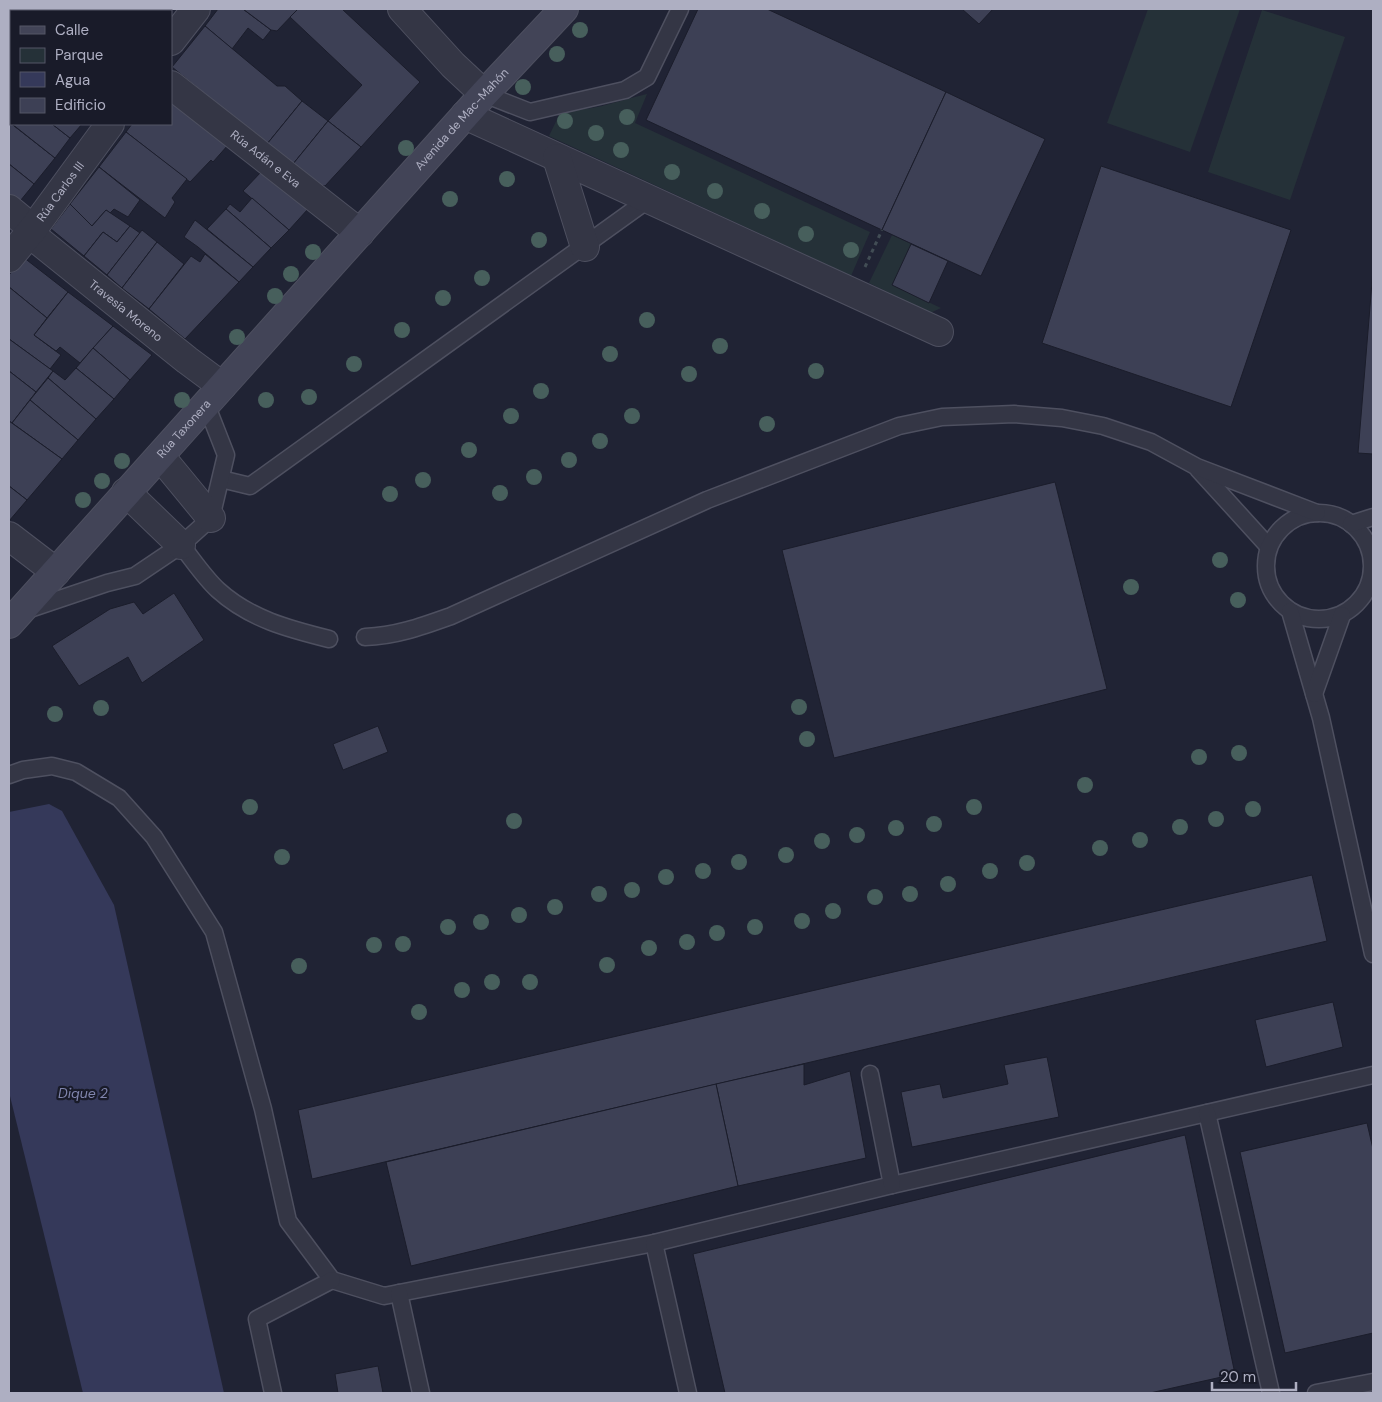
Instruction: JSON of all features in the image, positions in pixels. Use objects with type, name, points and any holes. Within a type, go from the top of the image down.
[{"type":"street","points":[[172,40],[196,9]]},
{"type":"street","points":[[402,9],[453,66],[484,94]]},
{"type":"street","name":"Avenida de Mac-Mahón","points":[[360,233],[484,94],[564,9]]},
{"type":"street","name":"Rúa Adán e Eva","points":[[172,86],[360,233]]},
{"type":"street","points":[[465,115],[939,332]]},
{"type":"street","name":"Rúa Carlos III","points":[[9,258],[109,125]]},
{"type":"street","points":[[557,158],[585,247]]},
{"type":"street","name":"Travesía Moreno","points":[[9,210],[31,231],[187,360],[214,395]]},
{"type":"street","name":"Rúa Taxonera","points":[[14,619],[360,233]]},
{"type":"street","points":[[160,456],[210,518]]},
{"type":"street","points":[[126,492],[181,545]]},
{"type":"street","points":[[9,536],[56,572]]},
{"type":"lane","points":[[484,94],[530,112],[625,90],[647,77],[680,9]]},
{"type":"lane","points":[[220,479],[250,486],[650,199]]},
{"type":"lane","points":[[14,619],[107,583],[135,576],[181,545],[210,518],[226,455],[214,395]]},
{"type":"lane","points":[[365,637],[394,634],[418,628],[451,616],[707,500],[899,426],[933,419],[973,415],[1014,414],[1062,418],[1103,426],[1151,442],[1197,467],[1317,513],[1335,515],[1351,524],[1363,537],[1370,554],[1372,572],[1367,589],[1356,604],[1342,615],[1324,619],[1306,618],[1290,611],[1276,599],[1268,583],[1265,565],[1269,547],[1277,534],[1288,523],[1302,516],[1317,513]]},
{"type":"lane","points":[[1197,467],[1269,547]]},
{"type":"lane","points":[[1351,524],[1373,516]]},
{"type":"lane","points":[[181,545],[217,589],[236,604],[256,616],[278,625],[330,639]]},
{"type":"lane","points":[[1356,604],[1373,604]]},
{"type":"lane","points":[[1290,611],[1314,694],[1373,954]]},
{"type":"lane","points":[[1314,694],[1342,615]]},
{"type":"lane","points":[[9,775],[23,770],[52,766],[76,772],[119,798],[154,837],[214,932],[263,1109],[288,1221],[332,1280],[384,1296],[654,1243],[892,1185],[1373,1075]]},
{"type":"lane","points":[[870,1074],[892,1185]]},
{"type":"lane","points":[[1207,1113],[1270,1393]]},
{"type":"lane","points":[[654,1243],[688,1393]]},
{"type":"lane","points":[[273,1393],[257,1319],[332,1280]]},
{"type":"lane","points":[[400,1293],[421,1393]]},
{"type":"lane","points":[[1316,1393],[1373,1382]]},
{"type":"path","points":[[854,293],[882,230]]},
{"type":"green space","points":[[1148,9],[1240,9],[1190,152],[1107,123]]},
{"type":"green space","points":[[1262,10],[1345,37],[1290,200],[1208,172]]},
{"type":"green space","points":[[647,94],[635,123],[870,232],[851,276],[549,136],[562,109],[594,108]]},
{"type":"green space","points":[[892,235],[912,244],[892,285],[941,308],[930,313],[869,283]]},
{"type":"water","name":"Dique 2","points":[[49,804],[62,811],[114,905],[224,1393],[83,1393],[9,1092],[9,812]]},
{"type":"building","points":[[99,9],[163,10],[100,10]]},
{"type":"building","points":[[218,9],[243,9],[271,30],[263,40],[248,28],[232,49],[205,26]]},
{"type":"building","points":[[243,9],[298,9],[277,31],[271,30]]},
{"type":"building","points":[[298,9],[342,9],[420,82],[361,147],[328,121],[362,85],[290,17]]},
{"type":"building","points":[[698,9],[767,9],[946,92],[882,230],[646,120]]},
{"type":"building","points":[[962,9],[993,9],[979,24]]},
{"type":"building","points":[[205,26],[277,86],[285,86],[302,101],[267,144],[172,67]]},
{"type":"building","points":[[946,92],[1045,139],[981,276],[882,230]]},
{"type":"building","points":[[172,100],[228,145],[213,162],[211,160],[190,182],[126,132],[131,125],[172,125]]},
{"type":"building","points":[[302,101],[328,121],[293,164],[267,144]]},
{"type":"building","points":[[328,121],[361,147],[325,186],[318,185],[293,164]]},
{"type":"building","points":[[9,122],[10,125],[13,125],[55,158],[34,184],[9,164]]},
{"type":"building","points":[[13,125],[53,125],[70,138],[55,158]]},
{"type":"building","points":[[53,125],[81,125],[70,138]]},
{"type":"building","points":[[126,132],[187,179],[172,198],[175,202],[165,218],[99,167]]},
{"type":"building","points":[[9,164],[34,184],[16,206],[9,201]]},
{"type":"building","points":[[1101,166],[1291,230],[1231,407],[1042,343]]},
{"type":"building","points":[[99,167],[140,200],[128,217],[114,209],[110,213],[106,210],[92,226],[70,204]]},
{"type":"building","points":[[261,172],[308,209],[289,230],[243,191]]},
{"type":"building","points":[[252,198],[289,230],[271,248],[226,209],[230,204],[240,212]]},
{"type":"building","points":[[70,204],[92,226],[106,210],[130,226],[117,242],[103,232],[84,256],[51,229]]},
{"type":"building","points":[[226,209],[271,248],[253,267],[207,229]]},
{"type":"building","points":[[195,220],[253,267],[239,282],[184,237]]},
{"type":"building","points":[[130,226],[140,233],[107,275],[84,256],[103,232],[117,242]]},
{"type":"building","points":[[142,230],[157,242],[122,288],[107,275]]},
{"type":"building","points":[[157,242],[184,264],[149,309],[122,288]]},
{"type":"building","points":[[911,244],[948,261],[929,303],[892,285]]},
{"type":"building","points":[[205,254],[239,282],[185,339],[149,309],[191,256],[200,262]]},
{"type":"building","points":[[23,257],[68,292],[47,318],[9,287],[9,275]]},
{"type":"building","points":[[1373,270],[1373,454],[1358,453]]},
{"type":"building","points":[[9,287],[47,318],[34,335],[61,355],[50,369],[9,339]]},
{"type":"building","points":[[68,292],[113,326],[80,363],[60,347],[56,351],[34,335]]},
{"type":"building","points":[[113,326],[152,355],[130,380],[93,348]]},
{"type":"building","points":[[9,339],[53,371],[36,392],[9,371]]},
{"type":"building","points":[[93,348],[130,380],[114,399],[76,368]]},
{"type":"building","points":[[76,368],[114,399],[96,419],[48,378],[53,371],[65,380]]},
{"type":"building","points":[[9,371],[36,392],[12,423],[9,421]]},
{"type":"building","points":[[48,378],[96,419],[78,440],[30,400]]},
{"type":"building","points":[[30,400],[78,440],[62,459],[12,423]]},
{"type":"building","points":[[9,421],[62,459],[27,500],[9,486]]},
{"type":"building","points":[[1055,482],[1107,689],[834,758],[782,550]]},
{"type":"building","points":[[9,486],[27,500],[9,521]]},
{"type":"building","points":[[174,593],[204,640],[142,683],[128,657],[79,686],[52,646],[110,609],[134,602],[143,614]]},
{"type":"building","points":[[378,726],[388,752],[343,770],[333,744]]},
{"type":"building","points":[[1312,875],[1327,941],[312,1179],[298,1110]]},
{"type":"building","points":[[1333,1002],[1343,1047],[1266,1067],[1255,1020]]},
{"type":"building","points":[[1047,1057],[1059,1117],[912,1147],[901,1092],[940,1084],[943,1098],[1008,1084],[1004,1065]]},
{"type":"building","points":[[804,1064],[804,1085],[850,1071],[866,1158],[738,1186],[716,1084]]},
{"type":"building","points":[[716,1084],[738,1186],[411,1266],[386,1162]]},
{"type":"building","points":[[1367,1123],[1373,1149],[1373,1333],[1285,1353],[1240,1152]]},
{"type":"building","points":[[1185,1135],[1235,1374],[1150,1393],[725,1393],[693,1254]]},
{"type":"building","points":[[378,1366],[383,1393],[338,1393],[335,1374]]}]
